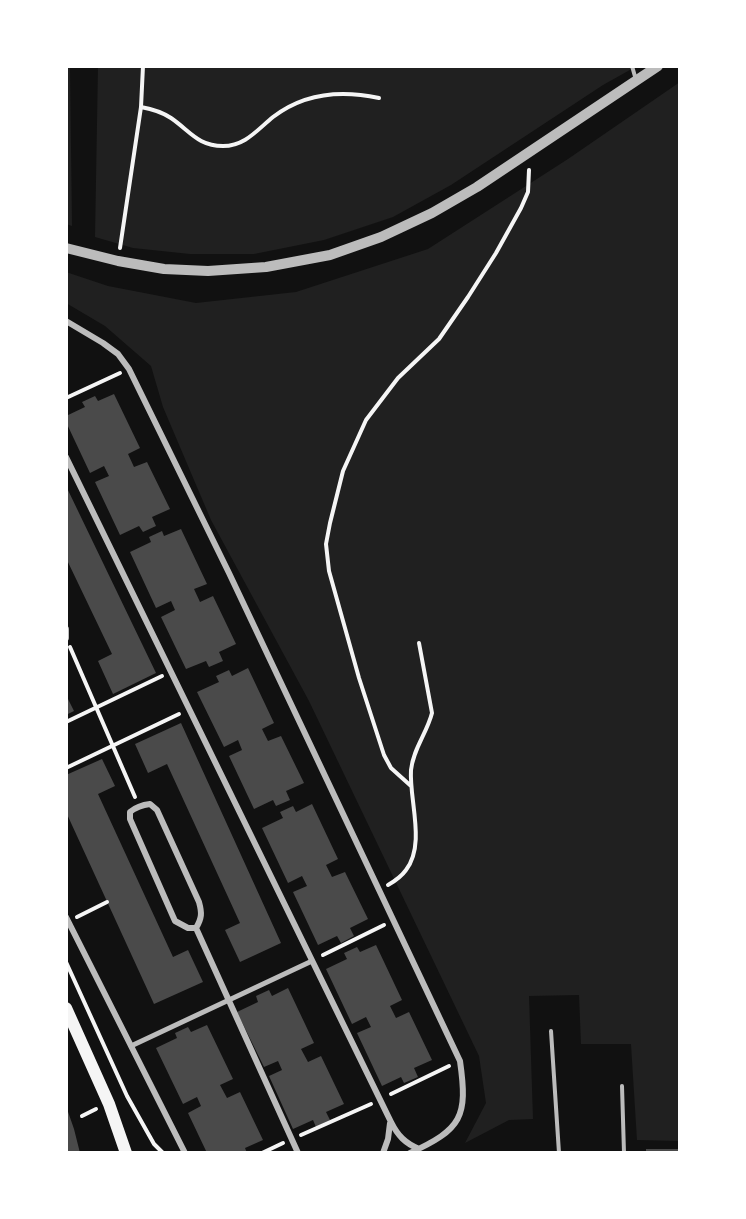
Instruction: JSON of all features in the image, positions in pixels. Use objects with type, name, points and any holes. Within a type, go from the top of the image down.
[{"type":"main road","points":[[66,1008],[109,1104],[126,1153]]},
{"type":"street","points":[[66,248],[118,261],[164,269],[208,271],[266,267],[330,255],[381,237],[432,213],[477,187],[658,66]]},
{"type":"street","points":[[66,321],[118,354],[129,369],[229,573],[460,1061],[464,1100],[453,1127],[442,1137],[410,1153]]},
{"type":"street","points":[[66,457],[379,1100],[397,1134],[407,1143],[420,1149]]},
{"type":"street","points":[[66,629],[66,638]]},
{"type":"street","points":[[150,804],[157,810],[202,911],[201,920],[196,928],[188,928],[176,921],[172,914],[130,819],[130,812],[139,806],[150,804]]},
{"type":"street","points":[[67,919],[185,1153]]},
{"type":"street","points":[[196,928],[298,1153]]},
{"type":"street","points":[[131,1046],[312,961]]},
{"type":"street","points":[[383,1153],[391,1122]]},
{"type":"lane","points":[[632,66],[636,80]]},
{"type":"lane","points":[[551,1031],[559,1153]]},
{"type":"lane","points":[[622,1086],[624,1153]]},
{"type":"path","points":[[118,261],[141,107],[143,66]]},
{"type":"path","points":[[141,107],[170,117],[190,135],[206,144],[226,147],[247,140],[276,115],[305,100],[342,93],[379,98]]},
{"type":"path","points":[[411,786],[391,768],[384,755],[359,678],[329,571],[326,544],[343,471],[366,420],[398,378],[439,339],[496,253],[521,208],[528,192],[530,170],[522,156]]},
{"type":"path","points":[[66,398],[129,369]]},
{"type":"path","points":[[66,638],[139,806]]},
{"type":"path","points":[[380,890],[399,878],[407,869],[415,843],[411,786],[414,757],[432,713],[420,643]]},
{"type":"path","points":[[66,722],[171,672]]},
{"type":"path","points":[[66,768],[189,709]]},
{"type":"path","points":[[67,919],[108,902]]},
{"type":"path","points":[[312,961],[394,920]]},
{"type":"path","points":[[66,962],[127,1096],[153,1144],[163,1153]]},
{"type":"path","points":[[262,1153],[460,1061]]},
{"type":"shaded area","points":[[66,66],[70,66],[72,226],[66,224]]},
{"type":"shaded area","points":[[98,66],[637,66],[603,85],[451,185],[393,217],[324,240],[254,254],[190,254],[133,248],[95,237]]},
{"type":"shaded area","points":[[680,82],[680,1141],[637,1140],[631,1044],[581,1044],[579,995],[529,996],[533,1119],[509,1120],[465,1143],[486,1103],[479,1056],[309,701],[211,520],[163,407],[151,366],[105,326],[66,303],[66,272],[108,286],[196,303],[296,292],[428,249],[568,159]]},
{"type":"building","points":[[114,394],[140,448],[128,454],[134,467],[147,462],[170,509],[152,517],[156,526],[143,532],[139,526],[120,535],[95,482],[109,476],[104,466],[90,473],[66,422],[66,416],[85,407],[82,402],[95,396],[98,401]]},
{"type":"building","points":[[66,486],[156,673],[113,694],[98,661],[112,654],[66,558]]},
{"type":"building","points":[[181,529],[207,584],[194,589],[200,602],[213,596],[236,644],[219,652],[223,661],[209,667],[206,661],[186,669],[161,617],[175,610],[171,601],[156,608],[130,552],[151,542],[149,537],[162,531],[164,536]]},
{"type":"building","points":[[248,668],[274,723],[262,729],[268,741],[281,736],[304,783],[286,791],[290,800],[276,806],[273,800],[254,809],[229,756],[242,750],[238,740],[224,747],[197,692],[219,682],[216,676],[229,670],[232,676]]},
{"type":"building","points":[[66,695],[74,711],[66,715]]},
{"type":"building","points":[[181,723],[281,943],[240,962],[225,930],[240,923],[167,764],[148,773],[135,744]]},
{"type":"building","points":[[102,759],[115,786],[98,794],[173,957],[188,950],[203,982],[154,1004],[66,812],[66,775]]},
{"type":"building","points":[[312,804],[338,859],[326,865],[332,877],[345,872],[368,919],[350,928],[354,936],[341,943],[337,936],[318,945],[293,892],[307,886],[302,876],[288,883],[262,828],[283,818],[280,812],[293,806],[296,812]]},
{"type":"building","points":[[376,945],[402,1000],[390,1006],[396,1018],[409,1012],[432,1060],[414,1068],[418,1077],[404,1083],[401,1077],[382,1086],[357,1033],[371,1027],[366,1017],[352,1024],[326,969],[347,959],[344,953],[357,947],[360,952]]},
{"type":"building","points":[[288,988],[314,1043],[301,1049],[308,1062],[321,1056],[344,1104],[326,1112],[330,1120],[316,1127],[313,1120],[293,1129],[269,1076],[282,1070],[278,1061],[264,1067],[237,1012],[258,1002],[256,996],[269,990],[272,996]]},
{"type":"building","points":[[207,1025],[233,1079],[220,1085],[227,1098],[240,1092],[263,1140],[245,1148],[247,1153],[207,1153],[188,1113],[201,1106],[197,1097],[183,1104],[156,1048],[177,1038],[175,1033],[188,1027],[191,1032]]},
{"type":"building","points":[[66,1106],[74,1129],[80,1153],[66,1153]]},
{"type":"building","points":[[646,1149],[680,1149],[680,1153],[646,1153]]}]
